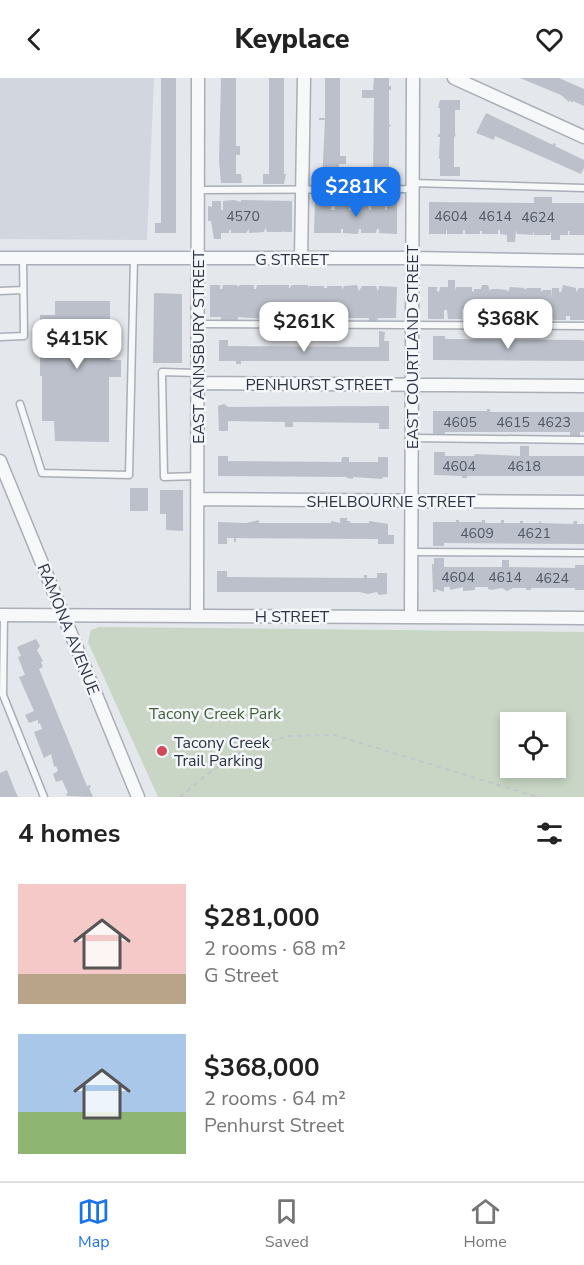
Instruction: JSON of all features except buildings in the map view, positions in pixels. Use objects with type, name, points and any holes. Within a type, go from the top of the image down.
[{"type":"street","name":"EAST ANNSBURY STREET","points":[[197,616],[198,78]]},
{"type":"street","points":[[301,258],[304,78]]},
{"type":"street","name":"EAST COURTLAND STREET","points":[[411,616],[413,78]]},
{"type":"street","points":[[454,78],[584,136]]},
{"type":"street","name":"G STREET","points":[[0,258],[412,258],[584,261]]},
{"type":"street","name":"PENHURST STREET","points":[[199,378],[412,385],[584,386]]},
{"type":"street","name":"RAMONA AVENUE","points":[[0,461],[138,797]]},
{"type":"street","name":"SHELBOURNE STREET","points":[[197,500],[584,502]]},
{"type":"street","name":"H STREET","points":[[2,615],[584,618]]},
{"type":"lane","points":[[198,190],[412,186],[584,188]]},
{"type":"lane","points":[[0,337],[24,336],[22,258]]},
{"type":"lane","points":[[20,404],[42,473],[129,475],[134,258]]},
{"type":"lane","points":[[0,291],[23,290]]},
{"type":"lane","points":[[198,324],[584,326]]},
{"type":"lane","points":[[198,476],[164,477],[162,372],[199,378]]},
{"type":"lane","points":[[411,438],[584,440]]},
{"type":"lane","points":[[411,552],[584,554]]},
{"type":"lane","points":[[2,615],[2,695],[44,797]]},
{"type":"path","points":[[180,797],[206,775],[248,748],[288,736],[333,735],[538,797]]},
{"type":"shaded area","points":[[0,78],[154,78],[147,240],[0,239]]},
{"type":"green space","name":"Tacony Creek Park","points":[[99,627],[584,632],[584,797],[158,797],[88,642],[91,630]]},
{"type":"place","name":"Tacony Creek Trail Parking","points":[[162,751]]}]
